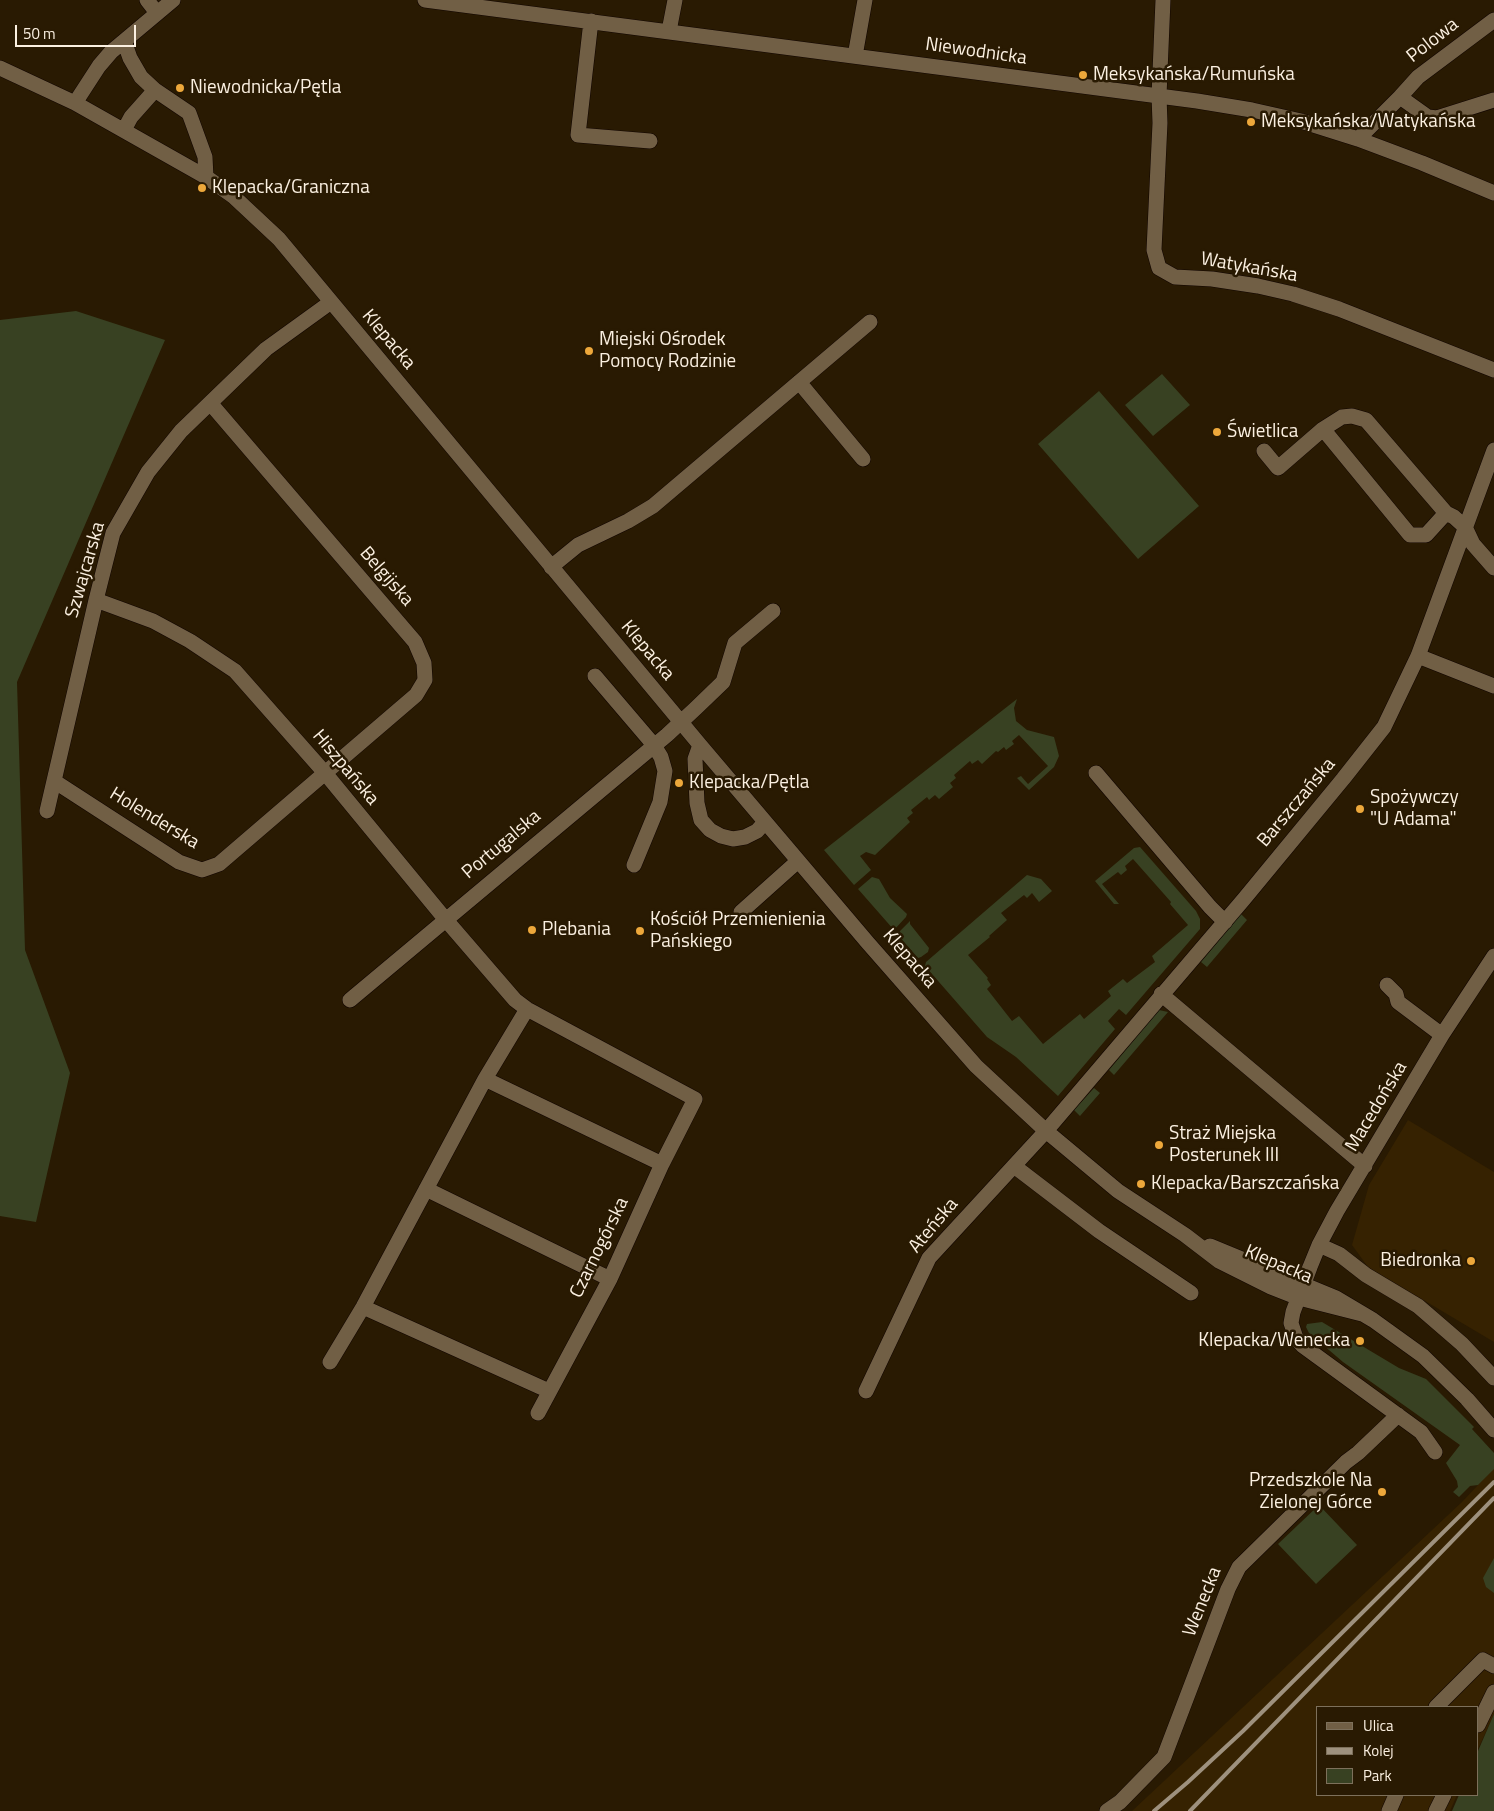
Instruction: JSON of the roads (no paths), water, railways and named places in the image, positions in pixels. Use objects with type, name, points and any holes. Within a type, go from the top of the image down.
[{"type":"street","points":[[147,0],[157,13]]},
{"type":"street","points":[[0,68],[75,103],[99,66],[124,41],[173,0]]},
{"type":"street","name":"Niewodnicka","points":[[425,0],[1159,96],[1252,110],[1300,120],[1358,139],[1494,193]]},
{"type":"street","points":[[669,31],[675,0]]},
{"type":"street","points":[[855,56],[865,0]]},
{"type":"street","name":"Watykańska","points":[[1163,0],[1154,250],[1159,268],[1175,277],[1212,279],[1293,294],[1339,309],[1494,370]]},
{"type":"street","name":"Polowa","points":[[1400,97],[1418,77],[1494,20]]},
{"type":"street","points":[[590,21],[578,136],[650,141]]},
{"type":"street","points":[[124,41],[141,77],[155,90],[190,113],[205,157],[206,177]]},
{"type":"street","points":[[124,130],[131,117],[155,90]]},
{"type":"street","points":[[1358,139],[1400,97],[1428,116],[1437,118],[1494,100]]},
{"type":"street","name":"Klepacka","points":[[75,103],[206,177],[233,196],[278,239],[503,506],[551,567],[700,745],[976,1066],[1046,1130],[1118,1191],[1185,1235],[1302,1291],[1336,1298],[1387,1329],[1423,1356],[1467,1399],[1494,1430]]},
{"type":"street","name":"Szwajcarska","points":[[47,811],[113,533],[148,472],[181,431],[266,349],[331,302]]},
{"type":"street","points":[[551,567],[578,545],[628,521],[653,506],[870,322]]},
{"type":"street","points":[[799,382],[863,459]]},
{"type":"street","name":"Belgijska","points":[[211,404],[415,642],[424,663],[425,680],[416,695],[325,774]]},
{"type":"street","points":[[1264,451],[1278,468],[1323,429],[1342,417],[1352,416],[1366,420],[1446,513],[1454,517],[1465,527],[1473,544],[1494,568]]},
{"type":"street","points":[[1323,429],[1410,535],[1426,535],[1446,513]]},
{"type":"street","name":"Barszczańska","points":[[1046,1130],[1224,922],[1384,727],[1418,656],[1494,450]]},
{"type":"street","name":"Hiszpańska","points":[[96,600],[153,621],[190,641],[235,671],[325,774],[515,1000],[527,1009],[695,1099]]},
{"type":"street","name":"Portugalska","points":[[350,1000],[681,722],[723,682],[735,643],[773,610]]},
{"type":"street","points":[[1418,656],[1494,686]]},
{"type":"street","points":[[595,676],[654,744],[665,771],[660,802],[634,865]]},
{"type":"street","points":[[700,745],[695,759],[697,803],[701,820],[710,830],[721,836],[733,839],[745,837],[757,831],[765,822]]},
{"type":"street","points":[[1096,773],[1224,922]]},
{"type":"street","name":"Holenderska","points":[[54,780],[179,862],[202,870],[219,864],[325,774]]},
{"type":"street","points":[[741,912],[798,861]]},
{"type":"street","name":"Macedońska","points":[[1435,1452],[1421,1432],[1300,1342],[1296,1338],[1291,1323],[1293,1312],[1320,1245],[1337,1211],[1442,1035],[1494,956]]},
{"type":"street","points":[[1387,985],[1396,994],[1398,1002],[1442,1035]]},
{"type":"street","points":[[1161,994],[1365,1166]]},
{"type":"street","points":[[330,1362],[362,1307],[485,1079],[527,1009]]},
{"type":"street","points":[[485,1079],[662,1164]]},
{"type":"street","name":"Czarnogórska","points":[[538,1413],[610,1279],[662,1164],[695,1099]]},
{"type":"street","name":"Ateńska","points":[[866,1391],[929,1258],[1046,1130]]},
{"type":"street","points":[[1014,1166],[1099,1231],[1192,1293]]},
{"type":"street","points":[[426,1189],[610,1279]]},
{"type":"street","points":[[1320,1245],[1339,1254],[1366,1275],[1418,1306],[1462,1344],[1494,1378]]},
{"type":"street","points":[[362,1307],[549,1391]]},
{"type":"street","name":"Wenecka","points":[[1107,1811],[1120,1802],[1164,1757],[1228,1589],[1239,1567],[1398,1414]]},
{"type":"street","points":[[1437,1706],[1483,1660],[1494,1666]]},
{"type":"street","points":[[1479,1723],[1494,1692]]},
{"type":"street","points":[[1389,1811],[1396,1796]]},
{"type":"street","points":[[1436,1811],[1444,1796]]},
{"type":"railway","points":[[1154,1811],[1243,1731],[1494,1482]]},
{"type":"railway","points":[[1190,1811],[1494,1498]]},
{"type":"place","name":"Meksykańska/Rumuńska","points":[[1083,75]]},
{"type":"place","name":"Niewodnicka/Pętla","points":[[180,88]]},
{"type":"place","name":"Meksykańska/Watykańska","points":[[1251,122]]},
{"type":"place","name":"Klepacka/Graniczna","points":[[202,188]]},
{"type":"place","name":"Miejski Ośrodek Pomocy Rodzinie","points":[[589,351]]},
{"type":"place","name":"Świetlica","points":[[1217,432]]},
{"type":"place","name":"Klepacka/Pętla","points":[[679,783]]},
{"type":"place","name":"Spożywczy \"U Adama\"","points":[[1360,809]]},
{"type":"place","name":"Plebania","points":[[532,930]]},
{"type":"place","name":"Kościół Przemienienia Pańskiego","points":[[640,931]]},
{"type":"place","name":"Straż Miejska Posterunek III","points":[[1159,1145]]},
{"type":"place","name":"Klepacka/Barszczańska","points":[[1141,1184]]},
{"type":"place","name":"Biedronka","points":[[1471,1261]]},
{"type":"place","name":"Klepacka/Wenecka","points":[[1360,1341]]},
{"type":"place","name":"Przedszkole Na Zielonej Górce","points":[[1382,1492]]}]
